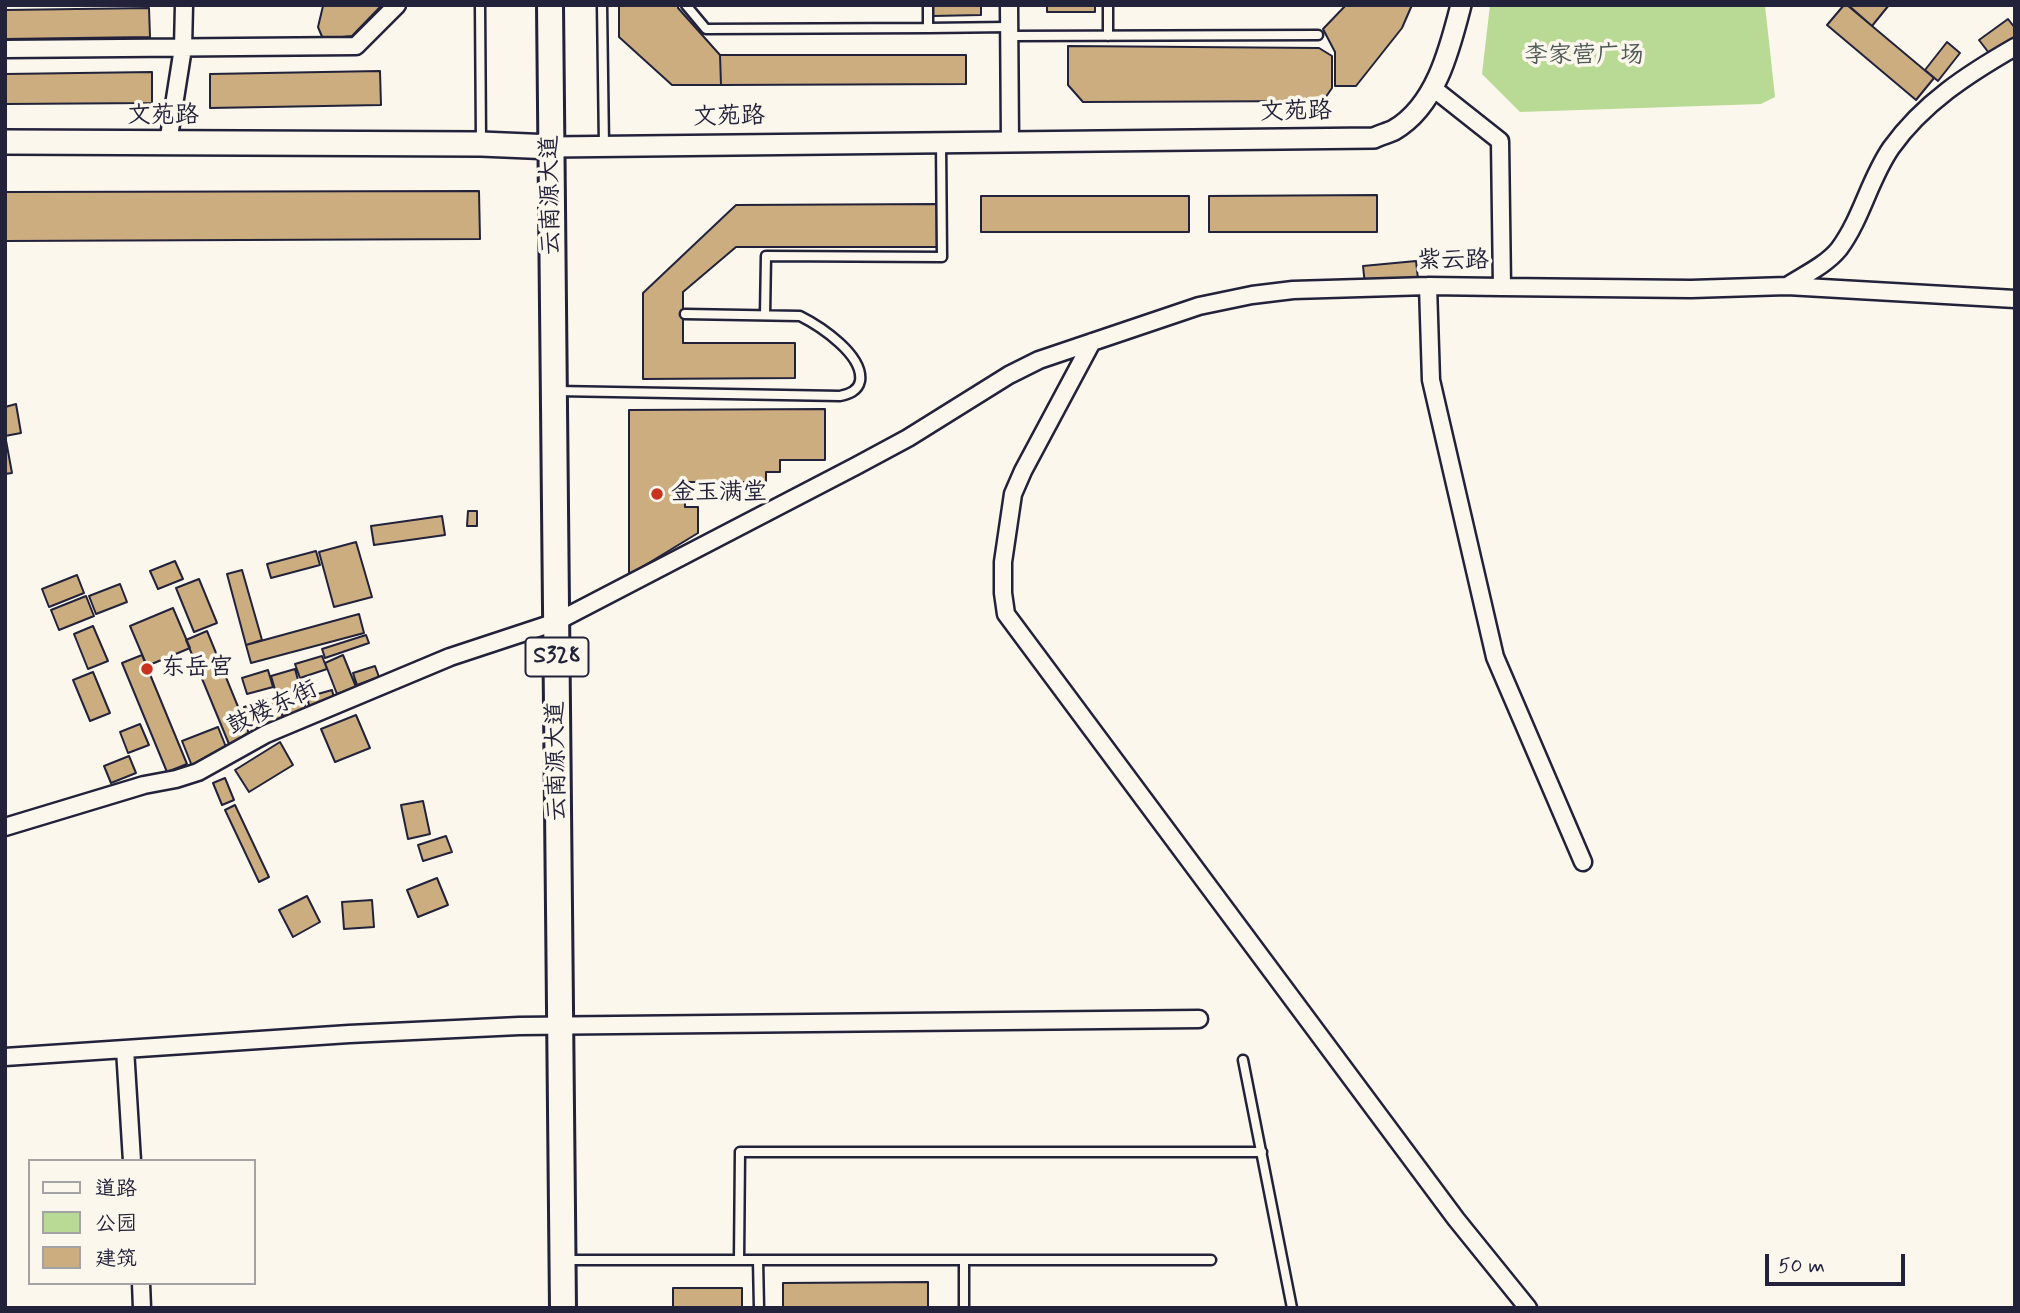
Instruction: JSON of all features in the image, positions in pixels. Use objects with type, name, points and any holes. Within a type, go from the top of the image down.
[{"type":"main road","name":"云南源大道","points":[[550,5],[563,1308]]},
{"type":"main road","name":"文苑路","points":[[5,142],[481,144],[552,147]]},
{"type":"street","points":[[168,143],[183,48],[184,5]]},
{"type":"street","points":[[5,49],[356,47],[397,5]]},
{"type":"street","points":[[1009,5],[1010,142]]},
{"type":"street","points":[[1433,88],[1453,36],[1461,5]]},
{"type":"street","points":[[1787,286],[1821,265],[1838,250],[1860,215],[1878,171],[1891,148],[1911,125],[1944,92],[2015,47]]},
{"type":"street","name":"文苑路","points":[[552,147],[1374,138],[1395,129],[1418,108],[1433,88]]},
{"type":"street","name":"紫云路","points":[[556,622],[908,438],[1009,375],[1039,360],[1199,306],[1252,295],[1293,290],[1503,287],[1500,141],[1433,88]]},
{"type":"street","points":[[1428,286],[1431,380],[1495,657],[1583,862]]},
{"type":"street","points":[[1503,287],[1691,289],[1787,286],[2015,299]]},
{"type":"street","points":[[1092,342],[1013,494],[1003,562],[1006,614],[1456,1219],[1528,1308]]},
{"type":"street","name":"鼓楼东街","points":[[5,827],[144,785],[198,772],[266,734],[450,657],[556,622]]},
{"type":"street","points":[[5,1057],[519,1026],[1199,1019]]},
{"type":"street","points":[[125,1049],[132,1159]]},
{"type":"street","points":[[141,1285],[142,1308]]},
{"type":"lane","points":[[480,5],[481,144]]},
{"type":"lane","points":[[602,5],[604,146]]},
{"type":"lane","points":[[687,5],[706,29],[928,28],[1108,36],[1318,35]]},
{"type":"lane","points":[[928,5],[928,28]]},
{"type":"lane","points":[[1108,5],[1108,36]]},
{"type":"lane","points":[[765,314],[766,256],[942,257],[941,143]]},
{"type":"lane","points":[[554,391],[840,396],[853,392],[858,387],[860,373],[856,359],[813,323],[800,316],[685,314]]},
{"type":"lane","points":[[1243,1060],[1292,1308]]},
{"type":"lane","points":[[739,1260],[740,1152],[1262,1152]]},
{"type":"lane","points":[[964,1259],[964,1308]]},
{"type":"lane","points":[[758,1260],[759,1308]]},
{"type":"lane","points":[[563,1261],[1211,1260]]},
{"type":"green space","name":"李家营广场","points":[[1490,5],[1765,5],[1775,97],[1761,104],[1520,112],[1482,74]]},
{"type":"building","points":[[382,5],[352,36],[323,39],[318,27],[323,6]]},
{"type":"building","points":[[619,5],[678,5],[720,55],[721,85],[672,85],[619,37]]},
{"type":"building","points":[[933,5],[981,5],[981,15],[933,16]]},
{"type":"building","points":[[1047,5],[1095,5],[1095,12],[1047,12]]},
{"type":"building","points":[[1346,5],[1412,5],[1402,28],[1356,86],[1335,86],[1335,52],[1323,29]]},
{"type":"building","points":[[1844,5],[1934,78],[1916,100],[1827,25]]},
{"type":"building","points":[[1848,5],[1889,5],[1872,26]]},
{"type":"building","points":[[149,8],[150,37],[5,39],[5,10]]},
{"type":"building","points":[[2008,19],[2015,28],[2015,39],[1992,57],[1979,40]]},
{"type":"building","points":[[1947,42],[1960,53],[1938,81],[1925,70]]},
{"type":"building","points":[[1068,46],[1319,48],[1332,56],[1332,88],[1323,101],[1083,102],[1068,85]]},
{"type":"building","points":[[720,55],[966,55],[966,84],[721,85]]},
{"type":"building","points":[[380,71],[381,105],[210,108],[210,74]]},
{"type":"building","points":[[152,72],[152,103],[5,104],[5,74]]},
{"type":"building","points":[[479,191],[480,239],[5,241],[5,192]]},
{"type":"building","points":[[1377,195],[1377,232],[1209,232],[1209,196]]},
{"type":"building","points":[[981,196],[1189,196],[1189,232],[981,232]]},
{"type":"building","points":[[938,204],[938,247],[736,247],[683,292],[683,343],[795,343],[795,378],[643,379],[643,293],[736,205]]},
{"type":"building","points":[[1416,261],[1418,279],[1365,285],[1363,266]]},
{"type":"building","points":[[16,404],[21,433],[5,436],[5,407]]},
{"type":"building","name":"金玉满堂","points":[[825,409],[825,460],[780,460],[780,472],[766,472],[766,482],[685,482],[685,507],[698,507],[698,533],[629,575],[629,410]]},
{"type":"building","points":[[5,435],[12,473],[5,474]]},
{"type":"building","points":[[468,511],[477,511],[477,526],[467,526]]},
{"type":"building","points":[[442,516],[445,535],[374,545],[371,526]]},
{"type":"building","points":[[356,542],[372,597],[334,607],[319,552]]},
{"type":"building","points":[[316,551],[320,565],[271,578],[267,564]]},
{"type":"building","points":[[175,561],[183,579],[158,589],[150,571]]},
{"type":"building","points":[[242,570],[262,640],[246,645],[227,574]]},
{"type":"building","points":[[77,575],[84,593],[49,607],[42,589]]},
{"type":"building","points":[[199,579],[217,623],[194,632],[176,588]]},
{"type":"building","points":[[120,584],[127,602],[96,614],[89,596]]},
{"type":"building","points":[[86,596],[94,616],[59,630],[51,610]]},
{"type":"building","points":[[173,608],[190,648],[147,666],[130,626]]},
{"type":"building","points":[[359,614],[364,633],[251,663],[246,645]]},
{"type":"building","points":[[93,626],[108,661],[88,669],[74,634]]},
{"type":"building","points":[[207,631],[250,736],[229,744],[186,640]]},
{"type":"building","points":[[366,635],[369,643],[325,658],[322,649]]},
{"type":"building","points":[[142,655],[187,764],[167,772],[122,663]]},
{"type":"building","points":[[343,655],[356,687],[337,694],[325,663]]},
{"type":"building","points":[[322,656],[327,669],[300,678],[295,664]]},
{"type":"building","points":[[375,666],[379,677],[357,685],[353,673]]},
{"type":"building","points":[[295,669],[307,713],[284,720],[271,676]]},
{"type":"building","points":[[268,670],[273,687],[247,694],[242,678]]},
{"type":"building","points":[[93,672],[110,713],[90,721],[73,680]]},
{"type":"building","points":[[332,690],[335,702],[310,709],[307,697]]},
{"type":"building","points":[[276,697],[284,721],[252,731],[244,707]]},
{"type":"building","points":[[356,715],[370,748],[335,762],[321,729]]},
{"type":"building","points":[[140,724],[149,745],[128,753],[120,732]]},
{"type":"building","points":[[218,727],[228,752],[192,766],[182,741]]},
{"type":"building","points":[[280,742],[293,765],[249,792],[235,770]]},
{"type":"building","points":[[129,756],[136,773],[111,783],[104,766]]},
{"type":"building","points":[[225,778],[234,800],[222,805],[213,783]]},
{"type":"building","points":[[423,801],[430,834],[408,839],[401,805]]},
{"type":"building","points":[[235,805],[269,877],[259,882],[225,810]]},
{"type":"building","points":[[446,836],[452,852],[423,861],[418,845]]},
{"type":"building","points":[[437,878],[448,905],[418,917],[407,890]]},
{"type":"building","points":[[307,896],[320,922],[293,937],[279,910]]},
{"type":"building","points":[[372,900],[374,927],[344,929],[342,902]]},
{"type":"building","points":[[928,1282],[928,1308],[783,1308],[783,1283]]},
{"type":"building","points":[[673,1288],[742,1288],[742,1308],[673,1308]]},
{"type":"place","name":"金玉满堂","points":[[657,494]]},
{"type":"place","name":"东岳宫","points":[[147,669]]}]
